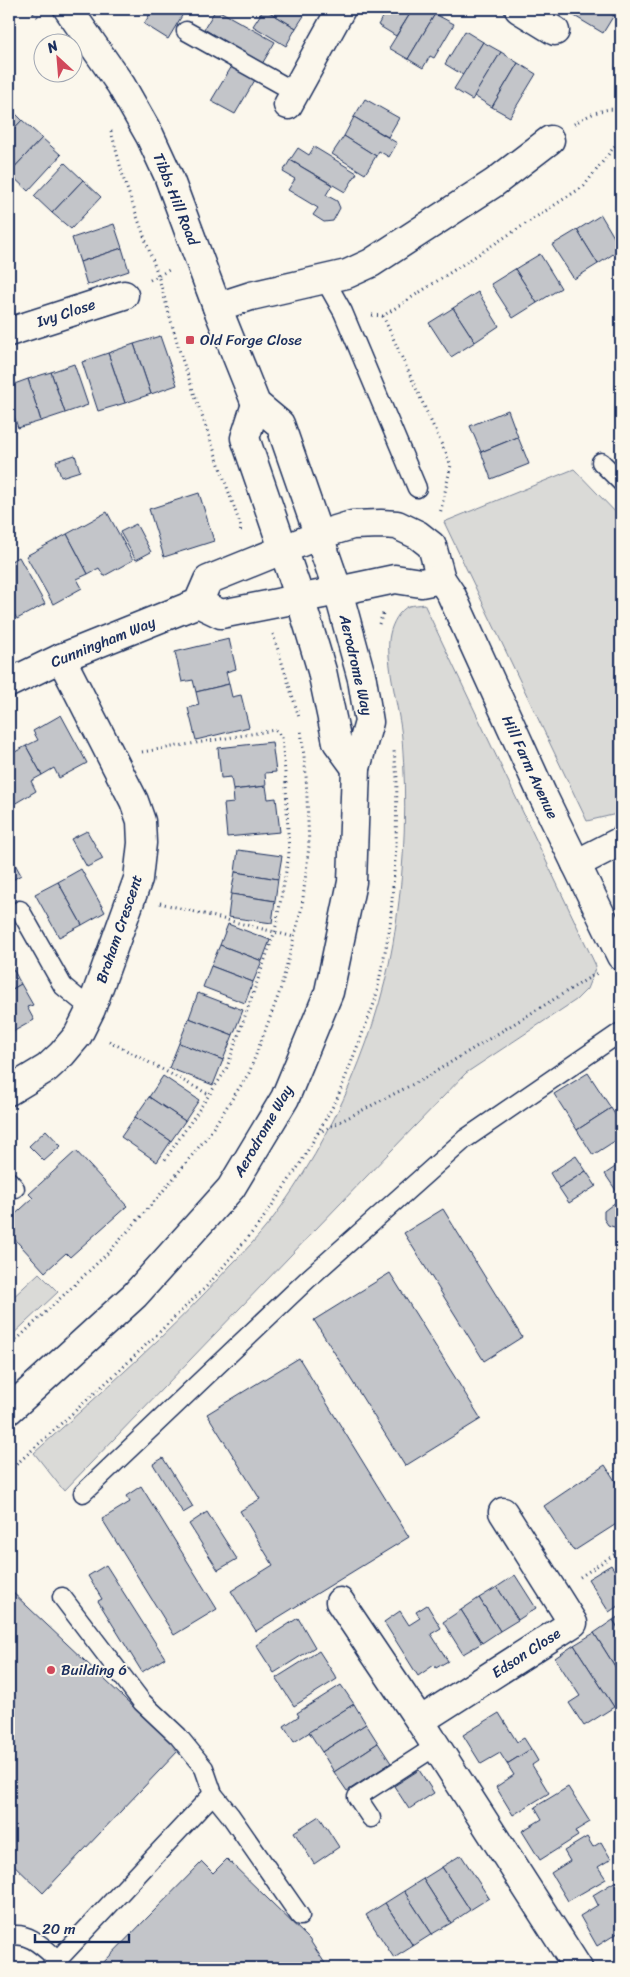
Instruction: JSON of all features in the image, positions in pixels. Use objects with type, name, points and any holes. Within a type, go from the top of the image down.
[{"type":"street","name":"Tibbs Hill Road","points":[[68,9],[121,85],[150,136],[168,175],[198,258],[256,404],[280,424],[338,591]]},
{"type":"street","points":[[291,98],[341,9]]},
{"type":"street","points":[[520,9],[555,31]]},
{"type":"street","points":[[217,307],[251,296],[348,274],[391,251],[494,183],[550,140]]},
{"type":"street","name":"Ivy Close","points":[[9,332],[124,295]]},
{"type":"street","points":[[256,404],[245,438],[300,598],[322,671],[337,742],[356,768]]},
{"type":"street","name":"Hill Farm Avenue","points":[[319,535],[352,525],[397,525],[418,535],[432,546],[441,578],[451,594],[576,864],[613,962]]},
{"type":"street","points":[[319,535],[208,580],[198,603],[221,614],[395,579],[420,582],[441,578]]},
{"type":"street","name":"Aerodrome Way","points":[[9,1410],[135,1295],[231,1188],[285,1098],[329,992],[352,882],[356,768],[370,722],[362,679],[338,591]]},
{"type":"street","name":"Cunningham Way","points":[[9,683],[61,658],[198,603]]},
{"type":"street","name":"Braham Crescent","points":[[9,1091],[47,1068],[78,1034],[87,1017],[138,879],[142,844],[141,821],[134,801],[61,658]]},
{"type":"street","points":[[576,864],[621,842]]},
{"type":"street","name":"Edson Close","points":[[420,1721],[572,1623],[504,1512]]},
{"type":"street","points":[[340,1602],[420,1721],[578,1968]]},
{"type":"lane","points":[[186,31],[291,98]]},
{"type":"lane","points":[[325,280],[343,312],[417,488]]},
{"type":"lane","points":[[601,462],[621,482]]},
{"type":"lane","points":[[20,910],[63,986],[87,1017]]},
{"type":"lane","points":[[83,1492],[308,1279],[465,1139],[620,1036]]},
{"type":"lane","points":[[62,1597],[142,1702],[178,1736],[204,1768],[214,1794],[300,1916]]},
{"type":"lane","points":[[371,1818],[357,1797],[436,1746]]},
{"type":"lane","points":[[9,1936],[25,1936],[35,1941],[54,1964],[214,1794]]},
{"type":"path","points":[[550,140],[587,116],[615,109],[621,111]]},
{"type":"path","points":[[108,123],[124,180],[158,275],[181,356],[241,527],[240,539]]},
{"type":"path","points":[[343,312],[383,316],[584,186],[621,138]]},
{"type":"path","points":[[124,295],[158,275],[198,258]]},
{"type":"path","points":[[9,1347],[111,1250],[159,1196],[206,1137],[249,1073],[280,991],[302,907],[308,846],[306,774],[301,723],[263,605]]},
{"type":"path","points":[[113,760],[177,745],[275,730],[282,737],[289,855],[275,931],[226,1070],[164,1161]]},
{"type":"path","points":[[132,897],[294,937]]},
{"type":"path","points":[[318,1133],[425,1078],[613,962]]},
{"type":"path","points":[[87,1017],[210,1095]]},
{"type":"path","points":[[554,1593],[621,1550]]},
{"type":"shaded area","points":[[574,469],[621,518],[621,813],[587,821],[444,522]]},
{"type":"shaded area","points":[[424,604],[596,966],[587,989],[576,1000],[466,1073],[64,1491],[34,1453],[159,1339],[261,1233],[315,1155],[352,1080],[367,1042],[389,963],[401,878],[405,808],[404,761],[401,727],[389,657],[390,634],[394,622],[405,608]]},
{"type":"shaded area","points":[[39,1273],[58,1292],[9,1338],[9,1301]]},
{"type":"building","points":[[153,9],[186,9],[168,39],[144,24]]},
{"type":"building","points":[[216,9],[275,42],[262,64],[204,29]]},
{"type":"building","points":[[264,9],[303,9],[307,11],[296,28]]},
{"type":"building","points":[[264,9],[296,28],[286,46],[253,26]]},
{"type":"building","points":[[387,9],[413,9],[396,36],[378,25]]},
{"type":"building","points":[[413,9],[427,9],[435,14],[408,59],[389,48]]},
{"type":"building","points":[[574,9],[602,9],[614,15],[603,33],[571,14]]},
{"type":"building","points":[[602,9],[618,9],[614,15]]},
{"type":"building","points":[[435,14],[454,24],[434,58],[430,56],[423,68],[408,59]]},
{"type":"building","points":[[465,31],[483,42],[463,75],[445,64]]},
{"type":"building","points":[[483,42],[501,52],[472,100],[454,89]]},
{"type":"building","points":[[501,52],[518,63],[492,107],[474,96]]},
{"type":"building","points":[[518,63],[536,74],[510,117],[492,107]]},
{"type":"building","points":[[232,66],[255,80],[235,114],[211,101]]},
{"type":"building","points":[[365,99],[399,118],[388,137],[354,117]]},
{"type":"building","points":[[9,107],[22,120],[9,134]]},
{"type":"building","points":[[354,117],[397,143],[389,157],[379,151],[376,156],[344,136]]},
{"type":"building","points":[[22,120],[42,138],[9,173],[9,134]]},
{"type":"building","points":[[344,136],[376,156],[365,174],[332,154]]},
{"type":"building","points":[[42,138],[61,155],[28,191],[9,173]]},
{"type":"building","points":[[314,147],[357,173],[345,192],[290,160],[298,148],[309,155]]},
{"type":"building","points":[[290,160],[332,185],[326,195],[337,201],[340,208],[333,221],[324,222],[313,215],[318,208],[288,190],[295,179],[283,172]]},
{"type":"building","points":[[65,163],[83,180],[52,213],[34,196]]},
{"type":"building","points":[[83,180],[101,197],[71,229],[52,213]]},
{"type":"building","points":[[601,215],[621,249],[598,264],[577,230]]},
{"type":"building","points":[[114,224],[122,248],[80,262],[72,238]]},
{"type":"building","points":[[577,230],[598,264],[574,279],[552,245]]},
{"type":"building","points":[[122,248],[129,271],[87,285],[80,262]]},
{"type":"building","points":[[540,254],[561,288],[537,303],[515,269]]},
{"type":"building","points":[[515,269],[537,303],[513,318],[491,284]]},
{"type":"building","points":[[478,292],[499,326],[475,342],[453,308]]},
{"type":"building","points":[[453,308],[475,342],[451,357],[429,323]]},
{"type":"building","points":[[160,336],[177,385],[151,394],[134,344]]},
{"type":"building","points":[[134,344],[151,394],[125,403],[108,353]]},
{"type":"building","points":[[108,353],[125,403],[98,411],[82,362]]},
{"type":"building","points":[[74,364],[88,405],[65,413],[51,372]]},
{"type":"building","points":[[51,372],[65,413],[41,421],[28,379]]},
{"type":"building","points":[[28,379],[41,421],[18,428],[9,401],[9,386]]},
{"type":"building","points":[[508,410],[518,437],[481,452],[470,426]]},
{"type":"building","points":[[518,437],[529,464],[491,479],[481,452]]},
{"type":"building","points":[[75,455],[80,471],[61,477],[56,461]]},
{"type":"building","points":[[199,493],[214,541],[164,557],[149,509]]},
{"type":"building","points":[[107,512],[133,560],[104,576],[99,568],[88,574],[67,534]]},
{"type":"building","points":[[136,524],[151,552],[136,560],[120,532]]},
{"type":"building","points":[[67,534],[88,574],[77,579],[82,588],[53,604],[26,556]]},
{"type":"building","points":[[19,557],[45,604],[17,619],[13,612],[9,614],[9,562]]},
{"type":"building","points":[[229,639],[236,669],[226,672],[229,684],[196,692],[193,680],[182,682],[175,652]]},
{"type":"building","points":[[229,684],[232,697],[241,695],[249,727],[196,740],[188,708],[199,705],[196,692]]},
{"type":"building","points":[[61,715],[87,763],[59,778],[54,768],[42,775],[26,746],[38,740],[33,731]]},
{"type":"building","points":[[272,742],[276,772],[265,773],[266,786],[233,790],[231,777],[221,778],[218,748]]},
{"type":"building","points":[[9,744],[15,752],[26,746],[42,775],[31,781],[36,791],[9,807]]},
{"type":"building","points":[[266,786],[268,799],[276,798],[280,832],[227,837],[224,804],[234,803],[233,790]]},
{"type":"building","points":[[87,831],[103,859],[87,867],[71,839]]},
{"type":"building","points":[[238,850],[282,856],[278,879],[235,872]]},
{"type":"building","points":[[9,853],[21,875],[9,882]]},
{"type":"building","points":[[81,869],[105,912],[82,925],[58,882]]},
{"type":"building","points":[[235,872],[278,879],[275,901],[231,894]]},
{"type":"building","points":[[58,882],[82,925],[59,937],[35,894]]},
{"type":"building","points":[[231,894],[275,901],[272,923],[228,917]]},
{"type":"building","points":[[228,924],[270,940],[262,961],[220,945]]},
{"type":"building","points":[[220,945],[262,961],[253,982],[211,966]]},
{"type":"building","points":[[9,964],[21,984],[9,991]]},
{"type":"building","points":[[211,966],[253,982],[245,1003],[203,987]]},
{"type":"building","points":[[21,984],[33,1005],[27,1007],[34,1020],[9,1034],[9,991]]},
{"type":"building","points":[[198,993],[243,1010],[233,1035],[189,1018]]},
{"type":"building","points":[[189,1018],[233,1035],[223,1060],[179,1043]]},
{"type":"building","points":[[179,1043],[223,1060],[213,1085],[169,1068]]},
{"type":"building","points":[[588,1073],[611,1108],[577,1130],[554,1094]]},
{"type":"building","points":[[163,1076],[199,1100],[185,1121],[149,1097]]},
{"type":"building","points":[[149,1097],[185,1121],[171,1141],[135,1117]]},
{"type":"building","points":[[611,1108],[621,1124],[621,1137],[593,1155],[577,1130]]},
{"type":"building","points":[[135,1117],[171,1141],[157,1162],[121,1137]]},
{"type":"building","points":[[46,1130],[61,1146],[44,1161],[29,1146]]},
{"type":"building","points":[[76,1151],[127,1206],[70,1257],[66,1253],[45,1272],[9,1233],[9,1220],[33,1198],[29,1194]]},
{"type":"building","points":[[576,1156],[586,1171],[559,1188],[550,1173]]},
{"type":"building","points":[[621,1163],[621,1198],[605,1174]]},
{"type":"building","points":[[586,1171],[596,1186],[569,1203],[559,1188]]},
{"type":"building","points":[[621,1198],[621,1225],[614,1227],[608,1225],[604,1219],[604,1211]]},
{"type":"building","points":[[443,1209],[522,1337],[484,1361],[404,1233]]},
{"type":"building","points":[[390,1273],[481,1419],[405,1466],[314,1320]]},
{"type":"building","points":[[299,1358],[409,1537],[256,1631],[231,1591],[273,1565],[240,1511],[260,1499],[207,1414]]},
{"type":"building","points":[[163,1458],[193,1507],[183,1513],[153,1464]]},
{"type":"building","points":[[605,1465],[621,1490],[621,1521],[574,1551],[544,1506]]},
{"type":"building","points":[[141,1486],[217,1609],[174,1635],[102,1519],[130,1502],[126,1496]]},
{"type":"building","points":[[207,1512],[237,1559],[218,1570],[189,1524]]},
{"type":"building","points":[[106,1565],[165,1658],[142,1672],[98,1601],[102,1599],[88,1576]]},
{"type":"building","points":[[611,1565],[621,1581],[621,1604],[609,1612],[588,1579]]},
{"type":"building","points":[[515,1575],[536,1608],[518,1620],[497,1587]]},
{"type":"building","points":[[497,1587],[518,1620],[500,1631],[479,1598]]},
{"type":"building","name":"Building 6","points":[[9,1589],[179,1750],[43,1893],[9,1860]]},
{"type":"building","points":[[479,1598],[500,1631],[482,1643],[461,1610]]},
{"type":"building","points":[[427,1605],[441,1628],[431,1634],[448,1661],[436,1668],[434,1665],[418,1676],[384,1622],[400,1611],[409,1625],[420,1618],[416,1612]]},
{"type":"building","points":[[461,1610],[482,1643],[463,1654],[443,1622]]},
{"type":"building","points":[[621,1615],[621,1633],[613,1620]]},
{"type":"building","points":[[298,1618],[315,1647],[274,1673],[256,1645]]},
{"type":"building","points":[[613,1620],[621,1633],[621,1676],[594,1633]]},
{"type":"building","points":[[594,1633],[621,1676],[621,1703],[614,1707],[574,1645]]},
{"type":"building","points":[[574,1645],[614,1707],[584,1726],[569,1703],[580,1696],[555,1658]]},
{"type":"building","points":[[319,1651],[337,1679],[294,1706],[276,1678]]},
{"type":"building","points":[[341,1685],[354,1704],[294,1742],[284,1726],[299,1716],[297,1713]]},
{"type":"building","points":[[354,1704],[366,1724],[322,1752],[309,1732]]},
{"type":"building","points":[[499,1713],[517,1742],[524,1738],[531,1749],[507,1764],[500,1753],[481,1764],[463,1735]]},
{"type":"building","points":[[366,1724],[378,1743],[334,1772],[322,1752]]},
{"type":"building","points":[[378,1743],[391,1763],[347,1791],[334,1772]]},
{"type":"building","points":[[531,1749],[538,1761],[532,1765],[549,1793],[513,1815],[496,1787],[514,1775],[507,1764]]},
{"type":"building","points":[[419,1770],[434,1793],[409,1809],[394,1786]]},
{"type":"building","points":[[568,1787],[590,1822],[575,1831],[578,1836],[540,1860],[522,1831],[542,1819],[535,1807]]},
{"type":"building","points":[[319,1816],[339,1847],[314,1864],[294,1832]]},
{"type":"building","points":[[587,1837],[593,1847],[601,1842],[611,1859],[598,1867],[606,1879],[568,1901],[551,1873],[570,1861],[564,1851]]},
{"type":"building","points":[[461,1855],[489,1898],[470,1910],[442,1867]]},
{"type":"building","points":[[227,1859],[309,1939],[328,1968],[98,1968],[202,1862],[213,1873]]},
{"type":"building","points":[[442,1867],[470,1910],[451,1923],[423,1879]]},
{"type":"building","points":[[423,1879],[451,1923],[432,1934],[404,1891]]},
{"type":"building","points":[[616,1881],[621,1889],[621,1931],[597,1946],[580,1916],[598,1905],[593,1895]]},
{"type":"building","points":[[404,1891],[432,1934],[413,1946],[385,1903]]},
{"type":"building","points":[[385,1903],[413,1946],[394,1958],[366,1915]]},
{"type":"place","name":"Old Forge Close","points":[[190,340]]},
{"type":"place","name":"Building 6","points":[[51,1670]]}]
